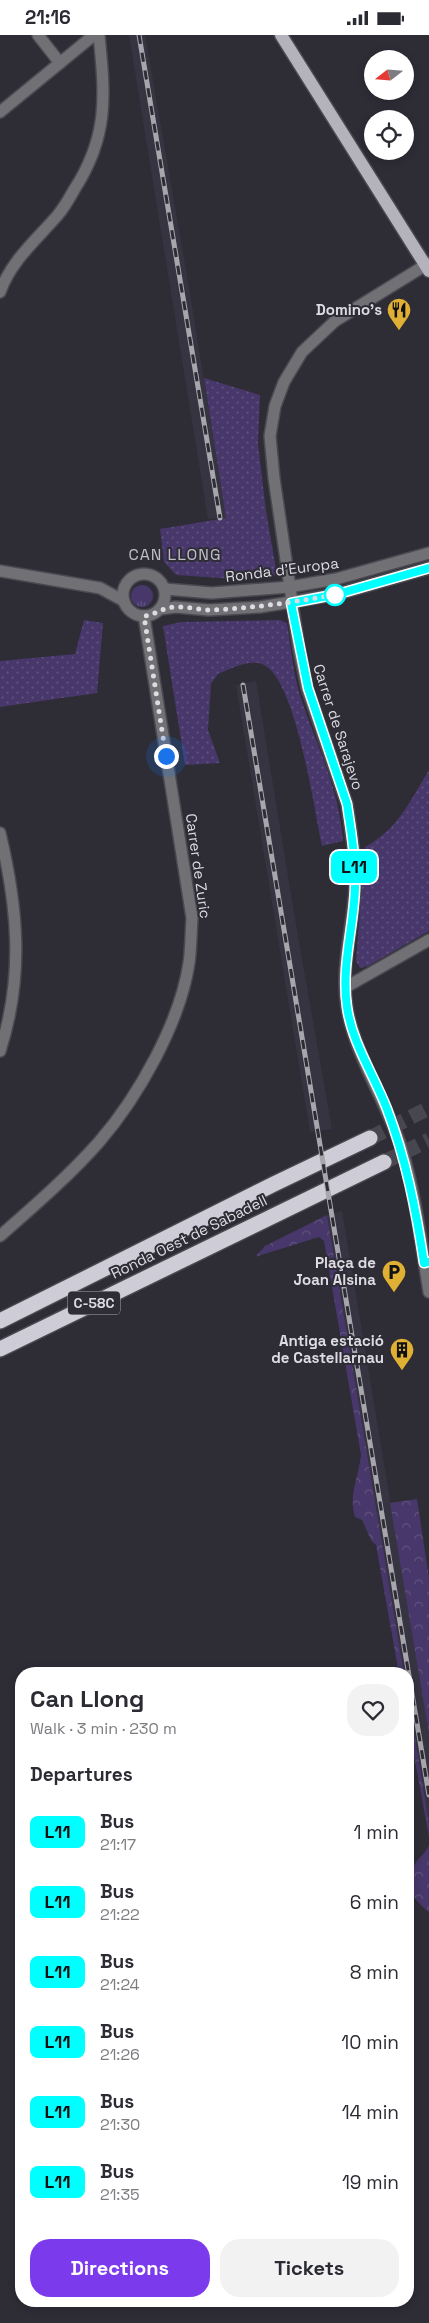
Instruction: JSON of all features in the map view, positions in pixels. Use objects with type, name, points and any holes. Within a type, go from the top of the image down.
[{"type":"highway","name":"Ronda Oest de Sabadell","points":[[0,1321],[370,1138]]},
{"type":"highway","name":"Ronda Oest de Sabadell","points":[[0,1349],[384,1161]]},
{"type":"main road","points":[[282,35],[410,241],[428,265]]},
{"type":"main road","points":[[289,35],[428,265]]},
{"type":"street","points":[[38,35],[60,63]]},
{"type":"street","points":[[0,112],[94,35]]},
{"type":"street","points":[[0,292],[5,277],[20,256],[60,213],[85,173],[99,140],[104,102],[100,35]]},
{"type":"street","name":"Carrer de Sarajevo","points":[[428,265],[335,321],[302,352],[284,382],[275,406],[270,436],[291,603],[308,688],[347,804],[350,821],[355,886],[345,963],[347,1008],[366,1063],[386,1106],[402,1150],[427,1263],[429,1292]]},
{"type":"street","name":"Ronda d'Europa","points":[[165,589],[212,593],[289,587],[336,579],[429,553]]},
{"type":"street","name":"Ronda d'Europa","points":[[144,616],[160,609],[176,607],[209,610],[291,603],[338,594],[429,568]]},
{"type":"street","points":[[0,571],[100,588],[124,601],[132,612],[144,616]]},
{"type":"street","points":[[100,588],[118,585],[134,576],[146,573],[158,578],[165,589],[165,596],[160,609]]},
{"type":"street","points":[[124,601],[123,590],[128,580]]},
{"type":"street","name":"Carrer de Zuric","points":[[0,1236],[100,1141],[133,1094],[164,1043],[189,964],[192,918],[144,616]]},
{"type":"street","points":[[0,833],[11,883],[16,931],[16,971],[10,1021],[0,1051]]},
{"type":"street","points":[[346,987],[429,940]]},
{"type":"shaded area","points":[[129,35],[145,35],[190,293],[226,518],[208,519]]},
{"type":"shaded area","points":[[256,681],[332,1129],[310,1132],[236,685]]},
{"type":"shaded area","points":[[342,1211],[429,1734],[429,1823],[414,1730],[414,1667],[403,1667],[327,1215]]},
{"type":"green space","points":[[204,378],[260,395],[258,443],[266,511],[277,575],[235,579],[176,575],[164,562],[160,529],[226,518]]},
{"type":"green space","points":[[142,585],[150,588],[153,596],[150,604],[142,607],[134,604],[131,596],[134,588]]},
{"type":"green space","points":[[84,620],[103,623],[97,693],[0,707],[0,661],[75,654]]},
{"type":"green space","points":[[280,620],[287,623],[298,686],[332,784],[341,821],[343,841],[322,846],[302,746],[294,718],[285,693],[274,674],[262,664],[245,664],[218,674],[211,684],[208,730],[220,763],[185,765],[163,626],[181,622]]},
{"type":"green space","points":[[429,770],[429,931],[368,966],[360,968],[356,961],[365,847],[395,823]]},
{"type":"green space","points":[[327,1215],[403,1667],[398,1667],[376,1545],[371,1540],[362,1520],[355,1517],[353,1509],[353,1493],[361,1455],[324,1241],[319,1237],[255,1257],[265,1246]]},
{"type":"green space","points":[[417,1499],[429,1578],[429,1734],[390,1503]]},
{"type":"green space","points":[[414,1730],[429,1823],[429,1837],[414,1756]]},
{"type":"green space","points":[[429,1845],[429,1912],[414,1897],[414,1866]]},
{"type":"tunnel","points":[[370,1138],[429,1108]]},
{"type":"tunnel","points":[[384,1162],[429,1140]]},
{"type":"railway","points":[[139,35],[220,518]]},
{"type":"railway","points":[[243,685],[408,1667]]},
{"type":"railway","points":[[414,1705],[429,1795]]},
{"type":"bus line","name":"L11","points":[[429,568],[338,594],[291,603],[308,688],[347,804],[350,821],[355,886],[345,963],[347,1008],[366,1063],[386,1106],[402,1150],[415,1208],[424,1263],[429,1262]]},
{"type":"place","name":"Domino's","points":[[399,331]]},
{"type":"place","name":"Plaça de Joan Alsina","points":[[394,1293]]},
{"type":"place","name":"Antiga estació de Castellarnau","points":[[402,1371]]},
{"type":"district","name":"CAN LLONG","points":[[175,554]]},
{"type":"route","points":[[166,756],[144,616],[156,613],[160,609],[176,607],[209,610],[260,607],[338,594],[335,595]]}]
